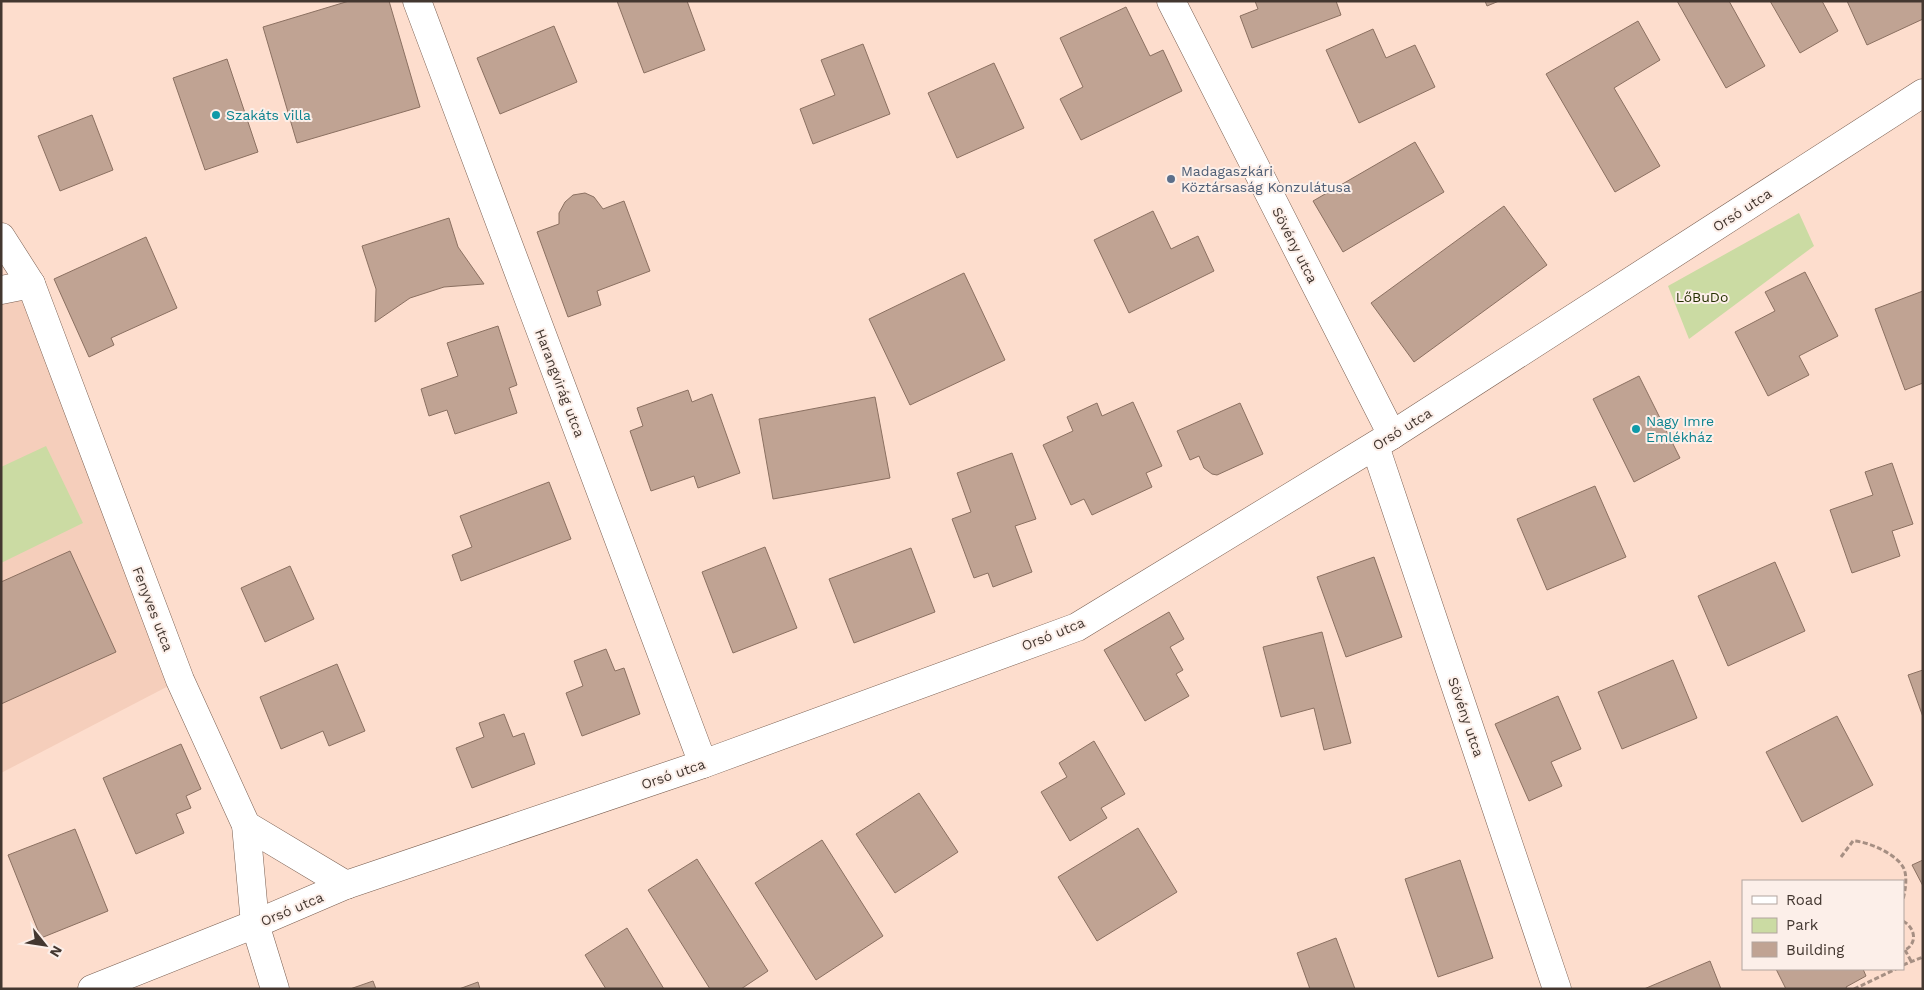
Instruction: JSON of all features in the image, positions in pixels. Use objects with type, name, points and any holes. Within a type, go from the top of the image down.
[{"type":"street","name":"Harangvirág utca","points":[[417,1],[703,764]]},
{"type":"street","name":"Sövény utca","points":[[1170,1],[1384,440],[1557,989]]},
{"type":"street","name":"Orsó utca","points":[[92,989],[255,924],[346,885],[703,764],[1077,627],[1384,440],[1923,94]]},
{"type":"street","name":"Fenyves utca","points":[[1,237],[31,284],[180,680],[246,825],[255,924],[275,989]]},
{"type":"street","points":[[1,290],[31,284]]},
{"type":"street","points":[[246,825],[346,885]]},
{"type":"path","points":[[1841,857],[1853,841],[1861,841],[1878,847],[1902,864],[1905,871],[1906,886],[1904,895]]},
{"type":"path","points":[[1904,922],[1914,930],[1911,946],[1904,951],[1911,961]]},
{"type":"path","points":[[1904,965],[1923,957]]},
{"type":"path","points":[[1854,989],[1894,970]]},
{"type":"shaded area","points":[[31,284],[180,680],[1,773],[1,290]]},
{"type":"green space","name":"LőBuDo","points":[[1799,213],[1814,246],[1689,339],[1668,286]]},
{"type":"green space","points":[[46,446],[83,523],[1,563],[1,467]]},
{"type":"building","points":[[349,1],[389,1],[420,107],[297,143],[263,27]]},
{"type":"building","points":[[617,1],[687,1],[705,50],[644,73]]},
{"type":"building","points":[[1255,1],[1336,1],[1341,15],[1252,48],[1240,16],[1258,9]]},
{"type":"building","points":[[1485,1],[1499,1],[1487,6]]},
{"type":"building","points":[[1677,1],[1729,1],[1765,66],[1726,88]]},
{"type":"building","points":[[1770,1],[1822,1],[1838,31],[1800,53]]},
{"type":"building","points":[[1847,1],[1923,1],[1923,19],[1867,45]]},
{"type":"building","points":[[1126,7],[1150,56],[1163,50],[1182,91],[1081,140],[1060,99],[1083,87],[1060,38]]},
{"type":"building","points":[[1638,21],[1660,60],[1614,88],[1660,166],[1615,192],[1546,74]]},
{"type":"building","points":[[554,26],[577,82],[500,114],[477,58]]},
{"type":"building","points":[[1373,29],[1386,58],[1415,45],[1435,87],[1359,123],[1326,50]]},
{"type":"building","points":[[863,44],[890,114],[813,144],[800,109],[835,95],[821,60]]},
{"type":"building","name":"Szakáts villa","points":[[227,59],[258,152],[205,170],[173,78]]},
{"type":"building","points":[[994,63],[1024,128],[957,158],[928,93]]},
{"type":"building","points":[[92,115],[113,170],[60,191],[38,136]]},
{"type":"building","points":[[1415,142],[1444,192],[1343,252],[1313,201]]},
{"type":"building","points":[[585,193],[594,197],[603,209],[624,201],[650,271],[597,291],[601,305],[568,317],[537,232],[559,224],[559,213],[565,202],[573,195]]},
{"type":"building","points":[[1504,206],[1547,265],[1414,362],[1371,303]]},
{"type":"building","points":[[1153,211],[1171,249],[1198,236],[1214,271],[1129,313],[1094,240]]},
{"type":"building","points":[[449,218],[458,247],[484,284],[444,287],[410,298],[375,322],[376,289],[362,246]]},
{"type":"building","points":[[146,237],[177,308],[111,338],[114,345],[89,357],[54,279]]},
{"type":"building","points":[[1805,272],[1838,336],[1799,356],[1809,375],[1768,396],[1735,332],[1775,311],[1765,292]]},
{"type":"building","points":[[964,273],[1005,360],[910,405],[869,319]]},
{"type":"building","points":[[1923,291],[1923,383],[1905,390],[1875,309]]},
{"type":"building","points":[[498,326],[517,385],[509,388],[517,413],[455,434],[447,410],[429,416],[421,389],[458,376],[447,343]]},
{"type":"building","name":"Nagy Imre Emlékház","points":[[1639,376],[1680,458],[1634,482],[1593,399]]},
{"type":"building","points":[[688,390],[692,402],[712,394],[740,473],[698,488],[694,476],[651,491],[630,431],[643,426],[637,408]]},
{"type":"building","points":[[875,397],[890,478],[773,499],[759,419]]},
{"type":"building","points":[[1133,402],[1162,466],[1146,473],[1152,487],[1092,515],[1084,499],[1071,505],[1043,445],[1073,431],[1067,417],[1097,403],[1102,416]]},
{"type":"building","points":[[1240,403],[1263,454],[1217,475],[1212,474],[1204,468],[1199,456],[1190,460],[1177,431]]},
{"type":"building","points":[[1012,453],[1036,519],[1015,526],[1032,572],[993,587],[988,573],[974,578],[952,519],[971,512],[957,473]]},
{"type":"building","points":[[1892,463],[1913,524],[1892,531],[1900,556],[1852,573],[1830,510],[1873,495],[1865,472]]},
{"type":"building","points":[[549,482],[571,539],[461,581],[452,555],[472,547],[460,516]]},
{"type":"building","points":[[1595,486],[1626,557],[1547,590],[1517,519]]},
{"type":"building","points":[[765,547],[797,628],[733,653],[702,572]]},
{"type":"building","points":[[911,548],[935,612],[854,643],[829,579]]},
{"type":"building","points":[[70,551],[116,652],[1,704],[1,582]]},
{"type":"building","points":[[1374,557],[1402,637],[1346,657],[1317,577]]},
{"type":"building","points":[[1775,562],[1805,631],[1728,666],[1698,596]]},
{"type":"building","points":[[290,566],[314,619],[265,642],[241,588]]},
{"type":"building","points":[[1169,612],[1184,639],[1170,647],[1183,670],[1176,674],[1189,696],[1145,721],[1104,650]]},
{"type":"building","points":[[1322,632],[1351,743],[1324,750],[1314,708],[1281,717],[1263,647]]},
{"type":"building","points":[[606,649],[615,671],[624,668],[640,714],[582,736],[566,693],[583,686],[574,661]]},
{"type":"building","points":[[1673,660],[1697,718],[1622,749],[1598,692]]},
{"type":"building","points":[[337,664],[365,731],[329,746],[323,731],[281,749],[260,697]]},
{"type":"building","points":[[1923,670],[1923,717],[1908,675]]},
{"type":"building","points":[[1558,696],[1581,749],[1551,762],[1562,786],[1529,801],[1495,724]]},
{"type":"building","points":[[504,714],[513,737],[524,733],[535,764],[472,788],[456,748],[484,737],[479,723]]},
{"type":"building","points":[[1837,716],[1873,785],[1802,822],[1766,752]]},
{"type":"building","points":[[1094,741],[1125,794],[1101,808],[1107,818],[1070,841],[1041,792],[1067,777],[1059,763]]},
{"type":"building","points":[[181,744],[201,789],[186,796],[191,808],[176,814],[184,833],[136,854],[103,778]]},
{"type":"building","points":[[919,793],[958,852],[895,893],[856,834]]},
{"type":"building","points":[[1138,828],[1177,892],[1097,941],[1058,877]]},
{"type":"building","points":[[75,829],[108,911],[41,938],[8,855]]},
{"type":"building","points":[[822,840],[883,936],[816,980],[755,883]]},
{"type":"building","points":[[697,859],[768,971],[741,989],[710,989],[648,890]]},
{"type":"building","points":[[1460,860],[1493,958],[1438,977],[1405,879]]},
{"type":"building","points":[[1923,860],[1923,886],[1912,865]]},
{"type":"building","points":[[627,928],[664,989],[606,989],[585,955]]},
{"type":"building","points":[[1336,938],[1355,989],[1310,989],[1297,953]]},
{"type":"building","points":[[1710,961],[1721,989],[1644,989]]},
{"type":"building","points":[[1776,970],[1863,970],[1866,976],[1846,987],[1847,989],[1786,989]]},
{"type":"building","points":[[373,981],[376,989],[350,989]]},
{"type":"building","points":[[478,982],[480,989],[459,989]]},
{"type":"place","name":"Szakáts villa","points":[[216,115]]},
{"type":"place","name":"Madagaszkári Köztársaság Konzulátusa","points":[[1171,179]]},
{"type":"place","name":"Nagy Imre Emlékház","points":[[1636,429]]}]
